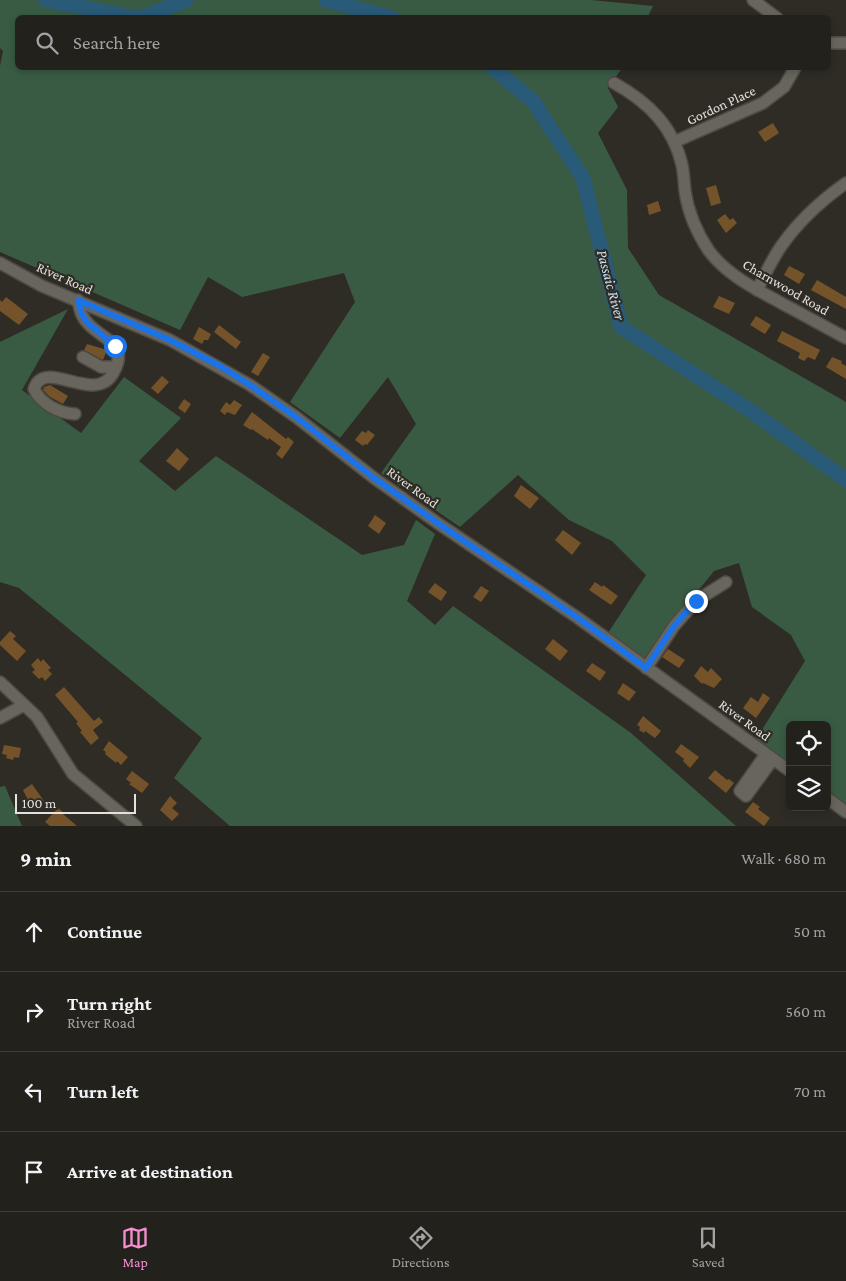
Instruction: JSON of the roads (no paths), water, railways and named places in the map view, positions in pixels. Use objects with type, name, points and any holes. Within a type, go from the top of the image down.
[{"type":"street","points":[[755,1],[773,15]]},
{"type":"street","points":[[831,43],[846,43]]},
{"type":"street","name":"Gordon Place","points":[[674,142],[763,103],[784,87],[794,70]]},
{"type":"street","name":"Charnwood Road","points":[[614,83],[634,94],[651,109],[667,129],[682,164],[688,203],[694,222],[702,240],[718,261],[727,270],[757,290],[846,338]]},
{"type":"street","points":[[757,290],[781,247],[791,234],[826,198],[846,183]]},
{"type":"street","name":"River Road","points":[[0,263],[42,286],[170,340],[250,385],[296,417],[374,478],[578,618],[786,768]]},
{"type":"street","points":[[75,414],[58,410],[43,401],[34,389],[36,383],[42,378],[52,377],[79,384],[97,385],[110,378],[116,367],[119,355],[118,350],[111,342],[88,323],[82,315],[78,300]]},
{"type":"street","points":[[83,357],[101,367],[116,367]]},
{"type":"street","points":[[646,668],[674,626],[696,601],[726,582]]},
{"type":"street","points":[[0,682],[42,724],[73,774],[136,826]]},
{"type":"street","points":[[0,718],[24,705]]},
{"type":"street","points":[[743,793],[770,757]]},
{"type":"street","points":[[831,801],[846,812]]},
{"type":"waterway","name":"Passaic River","points":[[46,0],[121,15]]},
{"type":"waterway","name":"Passaic River","points":[[148,15],[186,0]]},
{"type":"waterway","name":"Passaic River","points":[[326,0],[381,15]]},
{"type":"waterway","name":"Passaic River","points":[[495,70],[533,101],[583,178],[621,327],[751,411],[846,480]]}]
